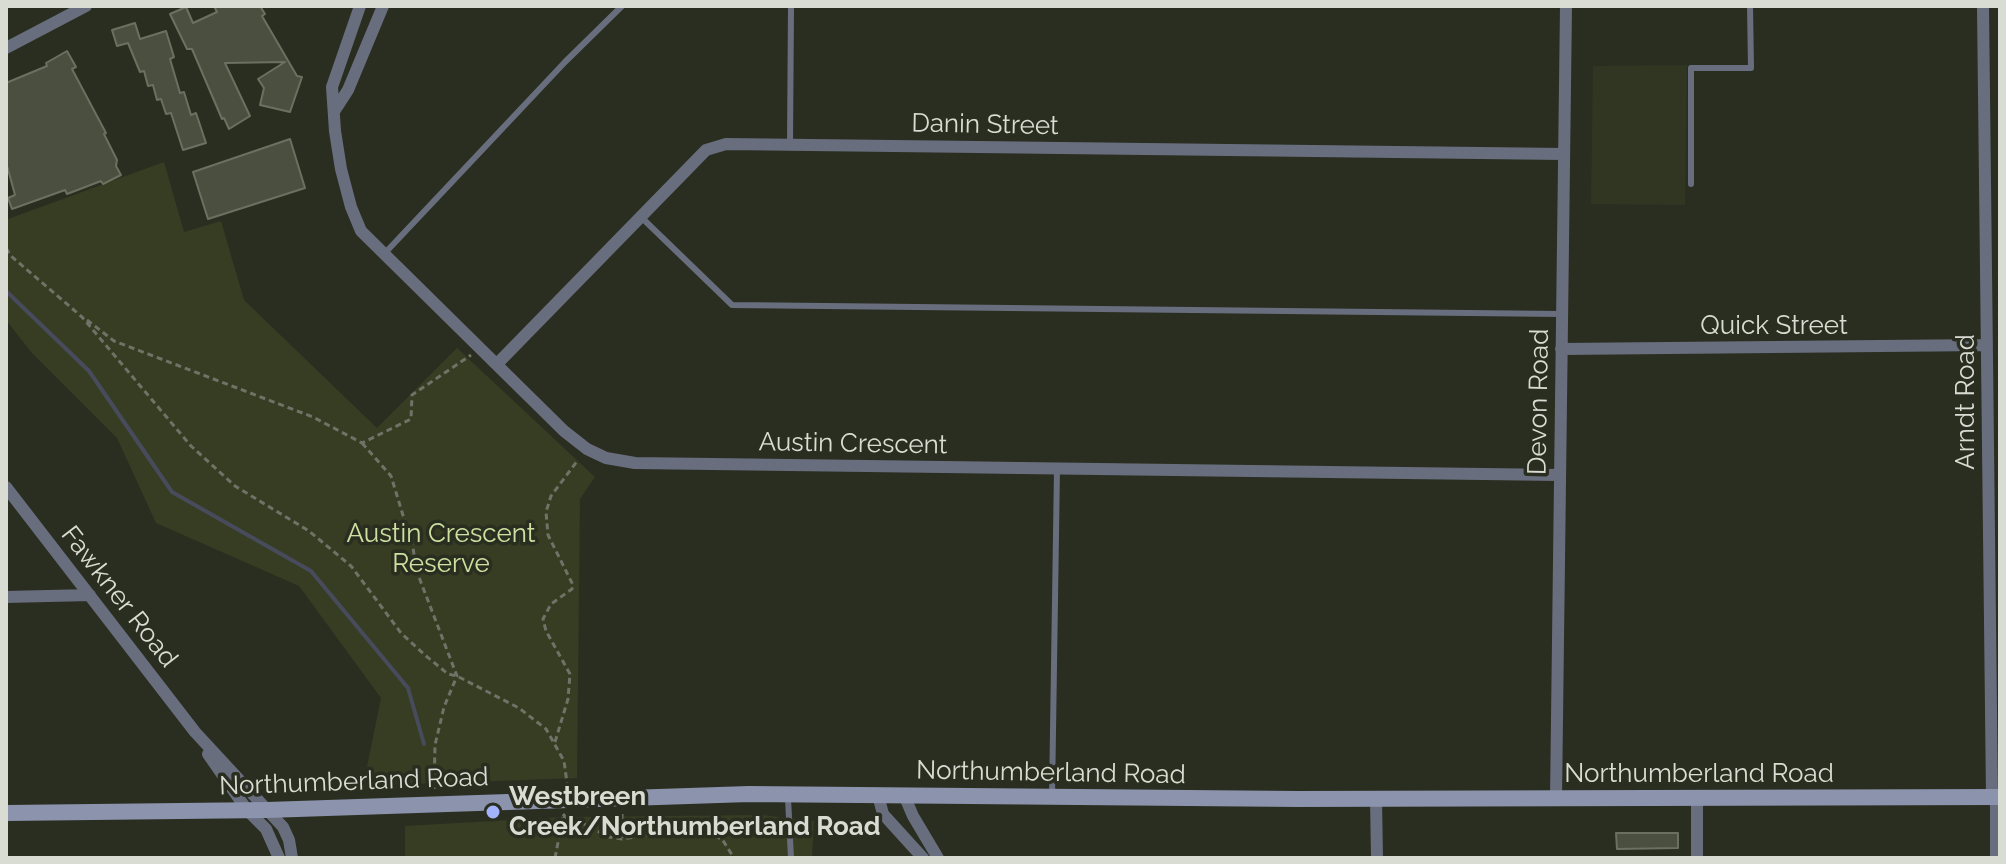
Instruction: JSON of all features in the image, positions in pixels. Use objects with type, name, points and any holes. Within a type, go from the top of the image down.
[{"type":"street","points":[[6,48],[86,6]]},
{"type":"street","name":"Austin Crescent","points":[[360,6],[332,87],[338,154],[351,207],[361,231],[564,431],[587,449],[606,458],[635,463],[1560,475]]},
{"type":"street","points":[[335,110],[348,90],[383,6]]},
{"type":"street","name":"Devon Road","points":[[1556,798],[1566,6]]},
{"type":"street","name":"Arndt Road","points":[[1983,6],[1987,345],[1994,364],[1996,858]]},
{"type":"street","name":"Danin Street","points":[[497,364],[706,150],[726,144],[1564,154]]},
{"type":"street","name":"Quick Street","points":[[1561,349],[1987,345]]},
{"type":"street","name":"Fawkner Road","points":[[6,487],[196,734],[283,827],[292,858]]},
{"type":"street","points":[[6,597],[90,595]]},
{"type":"street","name":"Fawkner Road","points":[[196,734],[217,769],[269,835],[279,858]]},
{"type":"street","name":"Northumberland Road","points":[[6,813],[432,805],[562,808],[621,798],[788,794],[1376,798],[1996,797]]},
{"type":"street","points":[[878,795],[883,814],[923,858]]},
{"type":"street","points":[[904,795],[938,858]]},
{"type":"street","points":[[1376,798],[1377,858]]},
{"type":"street","points":[[1697,798],[1697,858]]},
{"type":"lane","points":[[383,255],[622,6]]},
{"type":"lane","points":[[790,144],[791,6]]},
{"type":"lane","points":[[1691,184],[1691,68],[1751,68],[1750,6]]},
{"type":"lane","points":[[641,217],[732,305],[1562,314]]},
{"type":"lane","points":[[1052,797],[1057,469]]},
{"type":"lane","points":[[788,794],[791,858]]},
{"type":"path","points":[[6,248],[11,256],[114,341],[313,417],[362,443],[391,476],[413,548],[417,572],[457,676],[444,707],[435,745],[432,805]]},
{"type":"path","points":[[82,317],[191,446],[235,486],[309,531],[351,566],[401,633],[448,674],[519,708],[546,729],[555,742],[567,784],[555,858]]},
{"type":"path","points":[[362,443],[411,419],[412,395],[481,348]]},
{"type":"path","points":[[555,742],[570,691],[570,674],[543,619],[551,604],[573,585],[548,535],[546,512],[551,496],[587,449]]},
{"type":"path","points":[[621,798],[622,839]]},
{"type":"path","points":[[562,808],[609,837],[622,839],[688,829],[722,839],[734,858]]},
{"type":"shaded area","points":[[1687,65],[1685,205],[1591,204],[1593,66]]},
{"type":"green space","name":"Austin Crescent Reserve","points":[[164,162],[184,232],[221,221],[244,300],[377,428],[457,348],[595,477],[580,499],[577,778],[363,786],[381,698],[299,586],[156,523],[117,438],[31,352],[6,320],[6,213],[8,219]]},
{"type":"green space","points":[[762,815],[814,821],[812,858],[405,858],[405,826],[563,817]]},
{"type":"building","points":[[214,6],[260,6],[265,14],[262,16],[297,76],[302,77],[290,112],[260,105],[264,88],[258,79],[285,62],[225,63],[250,116],[229,129],[192,49],[187,49],[170,14],[186,7],[193,23],[217,12]]},
{"type":"building","points":[[135,23],[140,39],[166,31],[180,93],[184,92],[191,115],[196,113],[206,143],[183,150],[171,113],[166,114],[161,99],[157,100],[153,85],[148,86],[144,71],[140,72],[128,43],[117,46],[112,30]]},
{"type":"building","points":[[67,51],[76,67],[72,69],[106,133],[121,175],[103,184],[101,181],[67,194],[65,190],[12,209],[8,198],[15,195],[6,162],[6,83],[47,66],[46,63]]},
{"type":"building","points":[[290,139],[305,188],[208,219],[193,172]]},
{"type":"building","points":[[1616,833],[1678,833],[1678,848],[1617,849]]},
{"type":"waterway","points":[[6,291],[89,371],[172,492],[311,571],[408,688],[424,744]]},
{"type":"place","name":"Westbreen Creek/Northumberland Road","points":[[493,812]]}]
